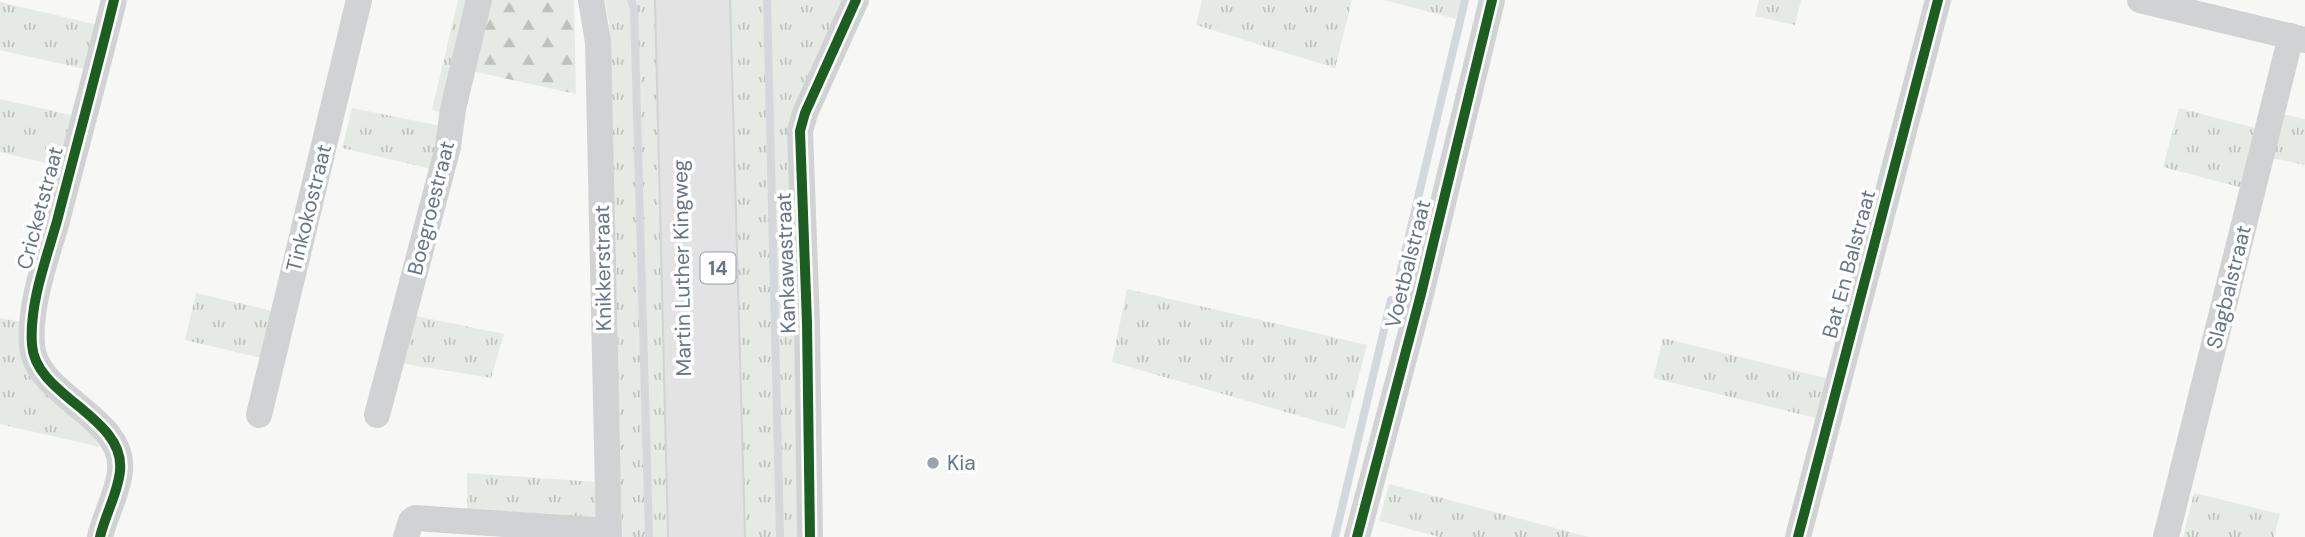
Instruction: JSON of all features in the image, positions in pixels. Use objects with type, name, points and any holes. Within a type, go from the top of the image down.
[{"type":"main road","name":"Martin Luther Kingweg","points":[[675,0],[688,537]]},
{"type":"main road","name":"Martin Luther Kingweg","points":[[710,0],[725,537]]},
{"type":"street","name":"Cricketstraat","points":[[100,537],[120,472],[120,462],[107,433],[55,386],[42,370],[32,348],[32,328],[48,253],[114,0]]},
{"type":"street","name":"Tinkokostraat","points":[[259,415],[359,0]]},
{"type":"street","name":"Boegroestraat","points":[[377,415],[448,147],[453,109],[479,0]]},
{"type":"street","name":"Knikkerstraat","points":[[592,0],[598,42],[609,534]]},
{"type":"street","name":"Kankawastraat","points":[[810,537],[807,323],[800,131],[804,113],[856,0]]},
{"type":"street","name":"Voetbalstraat","points":[[1357,537],[1421,294],[1492,0]]},
{"type":"street","name":"Bat En Balstraat","points":[[1798,537],[1938,0]]},
{"type":"street","points":[[2140,0],[2298,38]]},
{"type":"street","name":"Slagbalstraat","points":[[2166,537],[2298,38]]},
{"type":"street","points":[[406,537],[411,521],[415,518],[609,534]]},
{"type":"green space","points":[[458,0],[475,0],[444,113],[432,110]]},
{"type":"green space","points":[[489,0],[574,0],[576,94],[472,71]]},
{"type":"green space","points":[[605,0],[664,0],[677,537],[622,537],[610,47]]},
{"type":"green space","points":[[724,0],[844,0],[810,71],[794,306],[798,537],[738,537]]},
{"type":"green space","points":[[1202,0],[1352,0],[1335,68],[1196,25]]},
{"type":"green space","points":[[1384,0],[1461,0],[1456,19]]},
{"type":"green space","points":[[1759,0],[1801,0],[1795,25],[1755,16]]},
{"type":"green space","points":[[0,2],[98,25],[88,70],[0,50]]},
{"type":"green space","points":[[0,99],[71,115],[59,166],[0,152]]},
{"type":"green space","points":[[352,108],[446,127],[436,170],[342,148]]},
{"type":"green space","points":[[2179,108],[2259,129],[2243,188],[2163,167]]},
{"type":"green space","points":[[2282,114],[2305,119],[2305,165],[2272,158]]},
{"type":"green space","points":[[1127,289],[1367,345],[1345,429],[1112,362]]},
{"type":"green space","points":[[196,293],[277,312],[266,359],[185,340]]},
{"type":"green space","points":[[416,316],[504,334],[491,378],[399,363]]},
{"type":"green space","points":[[0,318],[23,322],[100,447],[0,424]]},
{"type":"green space","points":[[1663,338],[1830,379],[1820,419],[1653,378]]},
{"type":"green space","points":[[467,473],[596,482],[596,523],[467,514]]},
{"type":"green space","points":[[1389,484],[1589,537],[1439,537],[1379,521]]},
{"type":"green space","points":[[2194,493],[2280,514],[2274,537],[2183,537]]},
{"type":"waterway","points":[[631,0],[634,8],[649,537]]},
{"type":"waterway","points":[[767,0],[780,537]]},
{"type":"waterway","points":[[1399,278],[1465,0]]},
{"type":"waterway","points":[[1335,537],[1391,300]]},
{"type":"cycle path","points":[[100,537],[119,479],[118,452],[96,421],[48,379],[37,363],[32,345],[32,330],[39,282],[114,0]]},
{"type":"cycle path","points":[[810,537],[807,323],[800,131],[805,113],[856,0]]},
{"type":"cycle path","points":[[1357,537],[1421,294],[1492,0]]},
{"type":"cycle path","points":[[1798,537],[1938,0]]},
{"type":"place","name":"Kia","points":[[933,463]]}]
